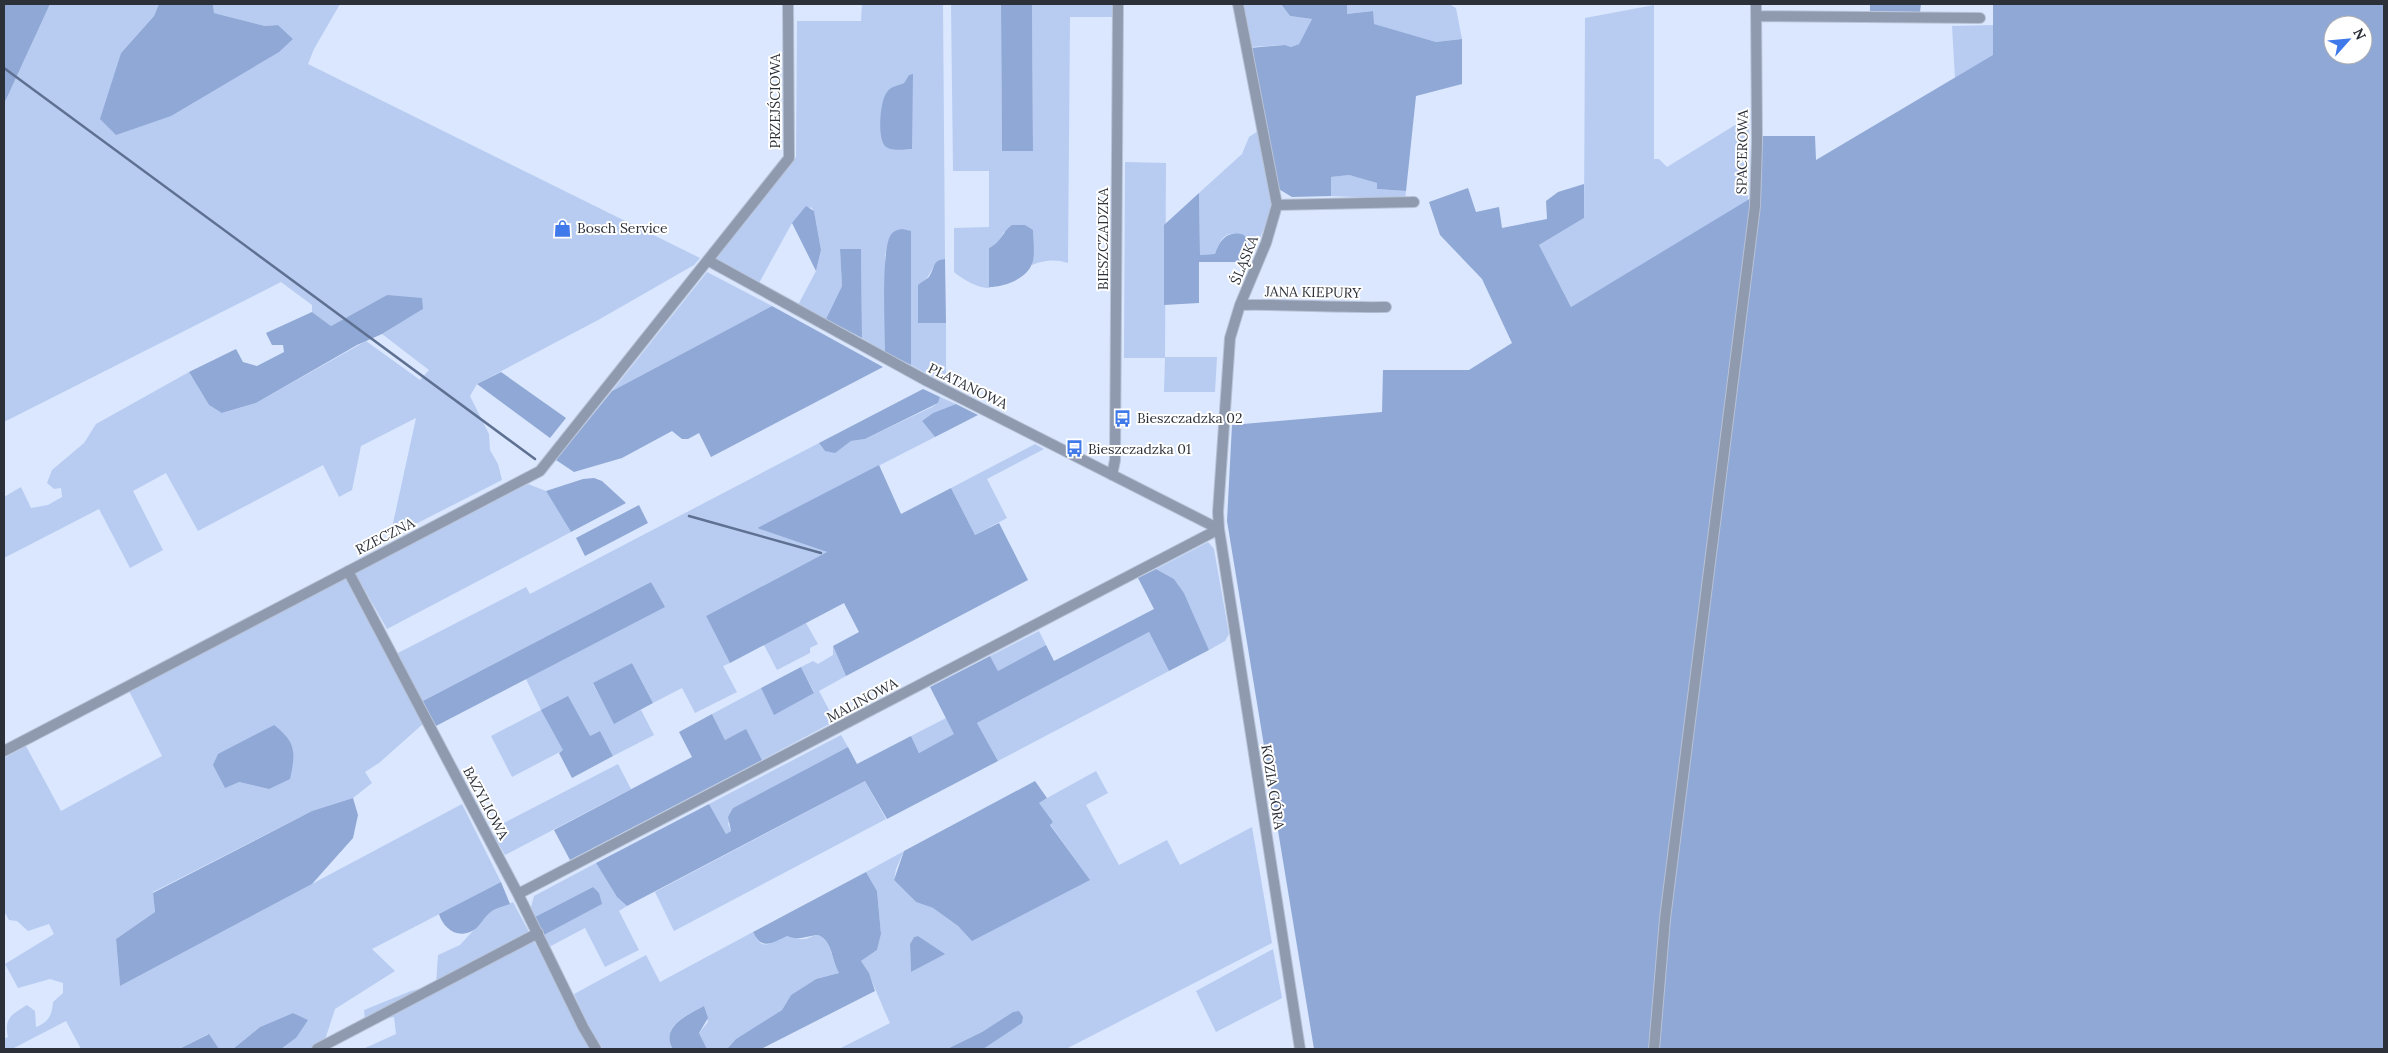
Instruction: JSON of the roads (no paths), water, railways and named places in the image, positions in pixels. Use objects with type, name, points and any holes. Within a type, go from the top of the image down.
[{"type":"street","name":"PRZEJŚCIOWA","points":[[709,261],[789,158],[788,4]]},
{"type":"street","name":"BIESZCZADZKA","points":[[1112,474],[1115,460],[1118,4]]},
{"type":"street","name":"ŚLĄSKA","points":[[1219,529],[1218,512],[1229,346],[1240,305],[1266,243],[1277,205],[1238,4]]},
{"type":"street","name":"SPACEROWA","points":[[1654,1049],[1665,919],[1755,206],[1757,142],[1756,4]]},
{"type":"street","points":[[1756,16],[1980,18]]},
{"type":"street","points":[[1277,205],[1414,202]]},
{"type":"street","name":"PLATANOWA","points":[[709,261],[927,381],[1219,529]]},
{"type":"street","name":"RZECZNA","points":[[4,751],[540,471],[709,261]]},
{"type":"street","name":"JANA KIEPURY","points":[[1240,305],[1302,304],[1344,308],[1386,307]]},
{"type":"street","name":"MALINOWA","points":[[518,894],[1219,529]]},
{"type":"street","name":"KOZIA GÓRA","points":[[1219,529],[1300,1049]]},
{"type":"street","name":"BAZYLIOWA","points":[[348,571],[518,894],[583,1027],[596,1049]]},
{"type":"street","points":[[317,1049],[538,933]]},
{"type":"waterway","points":[[4,68],[535,459]]},
{"type":"waterway","points":[[689,516],[821,553]]},
{"type":"place","name":"Bosch Service","points":[[563,228]]},
{"type":"place","name":"Bieszczadzka 02","points":[[1123,418]]},
{"type":"place","name":"Bieszczadzka 01","points":[[1074,449]]}]
